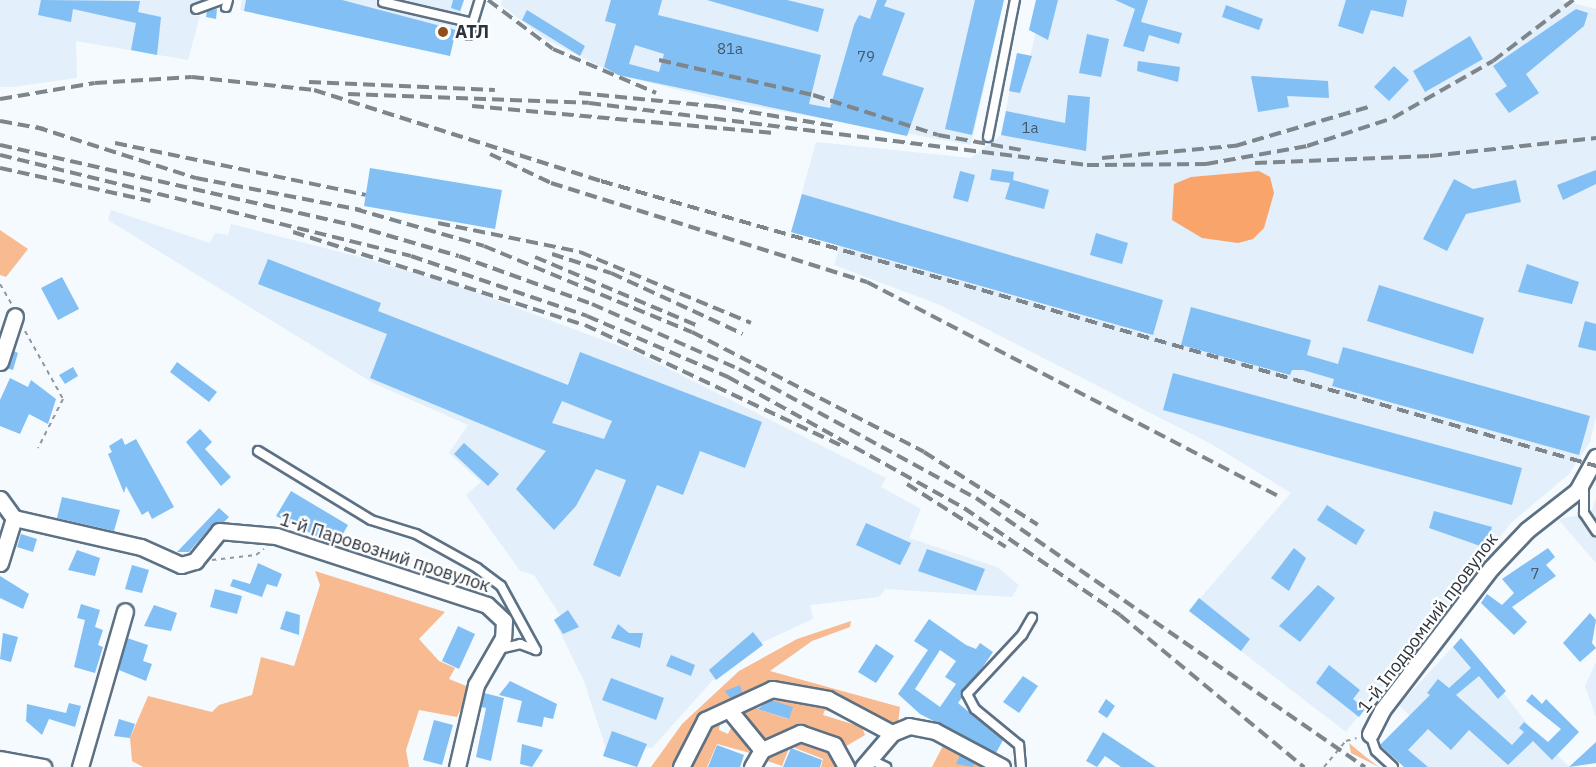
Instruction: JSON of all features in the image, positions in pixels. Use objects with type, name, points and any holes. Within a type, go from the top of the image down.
[{"type":"street","points":[[0,362],[15,316]]},
{"type":"street","name":"1-й Іподромний провулок","points":[[1370,734],[1382,710],[1489,571],[1552,518],[1585,482],[1596,457]]},
{"type":"street","points":[[0,499],[14,518],[141,547],[181,565],[195,561]]},
{"type":"street","points":[[0,563],[14,518]]},
{"type":"street","name":"1-й Паровозний провулок","points":[[195,561],[219,531],[270,535],[467,596],[500,614],[503,638],[491,656]]},
{"type":"street","points":[[80,767],[125,611]]},
{"type":"street","points":[[457,767],[476,685],[491,656]]},
{"type":"street","points":[[681,767],[705,720],[730,711],[759,692],[789,690],[828,699],[892,733]]},
{"type":"street","points":[[730,711],[762,750]]},
{"type":"street","points":[[866,763],[892,733],[909,726],[935,731],[1002,767]]},
{"type":"street","points":[[753,767],[762,750],[800,733],[834,745],[846,767]]},
{"type":"street","points":[[1,762],[44,767]]},
{"type":"lane","points":[[196,9],[221,0]]},
{"type":"lane","points":[[469,35],[480,0]]},
{"type":"lane","points":[[988,137],[1015,0]]},
{"type":"lane","points":[[383,2],[473,23]]},
{"type":"lane","points":[[258,451],[295,478],[371,520],[416,534],[501,586],[536,650],[508,644],[491,656]]},
{"type":"lane","points":[[1585,482],[1582,505],[1596,531]]},
{"type":"lane","points":[[1021,767],[1019,745],[975,709],[967,694],[1022,635],[1032,618]]},
{"type":"lane","name":"1-й Іподромний провулок","points":[[1370,734],[1376,751],[1393,767]]},
{"type":"lane","points":[[866,763],[886,767]]},
{"type":"path","points":[[0,284],[15,316],[63,399],[38,448]]},
{"type":"path","points":[[195,561],[256,555],[270,535]]},
{"type":"path","points":[[1324,767],[1346,741],[1370,734]]},
{"type":"shaded area","points":[[0,0],[207,0],[197,3],[195,15],[200,16],[188,60],[76,41],[77,78],[0,87]]},
{"type":"shaded area","points":[[242,0],[464,0],[450,56],[240,10]]},
{"type":"shaded area","points":[[502,0],[1004,0],[971,145],[719,100],[618,75],[547,40],[501,5]]},
{"type":"shaded area","points":[[1036,0],[1561,0],[1596,9],[1596,417],[1590,442],[1569,474],[1511,523],[1346,732],[1189,611],[1291,493],[1213,445],[940,305],[834,265],[840,246],[791,232],[816,142],[971,158],[1001,135],[1017,53],[1030,56],[1036,32],[1029,30]]},
{"type":"shaded area","points":[[1259,171],[1270,177],[1274,193],[1264,228],[1253,239],[1238,243],[1202,238],[1172,220],[1174,184],[1191,177]]},
{"type":"shaded area","points":[[111,210],[210,243],[215,233],[228,235],[231,224],[360,257],[467,289],[635,352],[886,478],[881,487],[921,509],[909,538],[997,567],[1019,585],[1012,597],[885,589],[879,597],[810,605],[813,619],[765,641],[712,681],[652,748],[645,747],[637,767],[603,756],[606,749],[584,681],[554,620],[560,615],[534,575],[520,571],[466,495],[481,482],[449,453],[468,425],[373,383],[108,220]]},
{"type":"shaded area","points":[[0,230],[28,249],[6,277],[0,275]]},
{"type":"shaded area","points":[[1596,498],[1596,563],[1558,519],[1591,513]]},
{"type":"shaded area","points":[[315,571],[445,612],[419,639],[439,661],[455,668],[449,679],[471,688],[457,717],[419,710],[406,750],[409,767],[143,767],[132,761],[130,738],[148,696],[212,712],[219,705],[252,695],[261,657],[294,666],[320,585]]},
{"type":"shaded area","points":[[851,621],[850,627],[812,641],[770,671],[900,707],[898,724],[794,687],[714,711],[676,767],[651,767],[682,724],[739,671],[797,639]]},
{"type":"shaded area","points":[[1461,638],[1529,726],[1569,767],[1404,767],[1380,745],[1410,716],[1399,705]]},
{"type":"shaded area","points":[[1596,662],[1596,717],[1585,686]]},
{"type":"shaded area","points":[[760,695],[822,700],[844,716],[825,710],[823,715],[862,727],[865,735],[843,748],[830,740],[762,741],[739,712]],"holes":[[[760,697],[792,707],[788,719],[757,709]]]},
{"type":"shaded area","points":[[721,719],[719,730],[728,734],[734,722],[750,753],[717,744],[707,767],[685,767],[706,725]]},
{"type":"shaded area","points":[[799,737],[831,748],[842,767],[821,767],[823,759],[790,746],[782,766],[762,759]]},
{"type":"shaded area","points":[[947,738],[994,767],[932,767]]},
{"type":"shaded area","points":[[1349,743],[1367,758],[1379,767],[1351,753]]},
{"type":"building","points":[[41,0],[140,1],[138,12],[161,17],[157,55],[131,50],[136,23],[73,9],[71,22],[38,15]]},
{"type":"building","points":[[246,0],[342,0],[456,30],[450,56],[244,11]]},
{"type":"building","points":[[453,0],[464,0],[460,11],[451,8]]},
{"type":"building","points":[[611,0],[662,0],[658,15],[821,55],[809,104],[830,108],[859,15],[870,19],[877,0],[887,0],[884,6],[905,13],[882,75],[924,88],[907,136],[618,75],[604,67],[616,24],[605,21]],"holes":[[[635,45],[664,54],[659,72],[629,64]]]},
{"type":"building","points":[[707,0],[787,0],[824,9],[818,32]]},
{"type":"building","points":[[975,0],[1004,0],[972,135],[945,129]]},
{"type":"building","points":[[1036,0],[1058,0],[1048,40],[1029,30]]},
{"type":"building","points":[[1115,0],[1148,0],[1141,22],[1182,33],[1179,44],[1149,35],[1144,52],[1123,46],[1135,9]]},
{"type":"building","points":[[1346,0],[1407,0],[1403,17],[1371,10],[1363,34],[1338,26]]},
{"type":"building","points":[[1226,5],[1263,19],[1259,30],[1222,17]]},
{"type":"building","points":[[217,9],[216,19],[206,17],[207,11]]},
{"type":"building","points":[[1576,9],[1588,13],[1584,26],[1526,74],[1539,93],[1509,113],[1495,94],[1507,86],[1493,66]]},
{"type":"building","points":[[527,10],[585,46],[580,56],[522,20]]},
{"type":"building","points":[[1087,34],[1109,39],[1101,77],[1079,73]]},
{"type":"building","points":[[1470,36],[1483,59],[1425,92],[1413,71]]},
{"type":"building","points":[[1017,53],[1032,56],[1020,93],[1009,91]]},
{"type":"building","points":[[1138,61],[1180,67],[1178,82],[1137,71]]},
{"type":"building","points":[[1394,66],[1409,80],[1389,101],[1374,87]]},
{"type":"building","points":[[1251,76],[1328,81],[1329,98],[1287,96],[1289,107],[1258,112]]},
{"type":"building","points":[[1068,95],[1090,97],[1086,151],[1001,135],[1006,111],[1065,123]]},
{"type":"building","points":[[370,168],[502,190],[495,229],[364,206]]},
{"type":"building","points":[[992,169],[1014,172],[1013,180],[1049,190],[1044,209],[1005,199],[1010,183],[990,180]]},
{"type":"building","points":[[1596,170],[1596,184],[1563,200],[1557,185]]},
{"type":"building","points":[[960,171],[975,175],[968,202],[953,198]]},
{"type":"building","points":[[1454,179],[1473,189],[1516,180],[1521,202],[1466,214],[1447,251],[1423,239]]},
{"type":"building","points":[[802,194],[1163,300],[1153,335],[791,232]]},
{"type":"building","points":[[1096,233],[1128,243],[1122,264],[1090,255]]},
{"type":"building","points":[[268,259],[381,303],[378,311],[568,385],[580,352],[762,422],[745,468],[700,451],[683,495],[657,485],[620,577],[593,565],[626,480],[596,469],[576,506],[554,530],[516,489],[546,451],[370,378],[387,334],[258,284]],"holes":[[[562,401],[612,421],[604,439],[552,423]]]},
{"type":"building","points":[[1527,264],[1579,282],[1572,304],[1518,292]]},
{"type":"building","points":[[62,277],[79,309],[58,320],[41,288]]},
{"type":"building","points":[[1379,285],[1484,318],[1473,354],[1367,321]]},
{"type":"building","points":[[1191,307],[1311,340],[1307,355],[1338,364],[1343,347],[1590,416],[1579,455],[1332,386],[1334,379],[1303,370],[1292,370],[1290,375],[1181,345]]},
{"type":"building","points":[[1585,321],[1596,324],[1596,351],[1578,347]]},
{"type":"building","points":[[14,351],[18,353],[13,370],[7,368]]},
{"type":"building","points":[[177,362],[217,392],[209,402],[170,372]]},
{"type":"building","points":[[73,367],[78,376],[65,384],[59,375]]},
{"type":"building","points":[[1173,373],[1522,468],[1512,505],[1163,410]]},
{"type":"building","points":[[10,378],[28,387],[31,380],[56,399],[48,424],[29,414],[20,434],[0,426],[0,400]]},
{"type":"building","points":[[200,429],[212,442],[205,449],[231,477],[221,486],[186,442]]},
{"type":"building","points":[[122,438],[125,445],[136,439],[174,507],[152,519],[148,511],[142,515],[126,486],[124,493],[108,454],[112,452],[109,446]]},
{"type":"building","points":[[464,443],[499,474],[488,486],[454,454]]},
{"type":"building","points":[[291,491],[348,525],[336,546],[276,516]]},
{"type":"building","points":[[62,497],[120,510],[114,531],[57,518]]},
{"type":"building","points":[[1327,505],[1365,530],[1356,545],[1317,520]]},
{"type":"building","points":[[219,508],[229,517],[224,522],[212,525],[189,552],[177,552]]},
{"type":"building","points":[[1434,511],[1492,527],[1486,548],[1429,528]]},
{"type":"building","points":[[866,523],[911,543],[900,565],[856,545]]},
{"type":"building","points":[[21,534],[37,539],[33,552],[17,547]]},
{"type":"building","points":[[1294,548],[1306,558],[1289,591],[1271,578]]},
{"type":"building","points":[[1548,548],[1555,557],[1546,565],[1556,576],[1512,607],[1527,622],[1514,635],[1481,603],[1487,594],[1502,605],[1514,593],[1502,579]]},
{"type":"building","points":[[927,549],[985,569],[976,591],[918,571]]},
{"type":"building","points":[[77,550],[100,558],[95,576],[68,570]]},
{"type":"building","points":[[258,563],[282,574],[277,587],[267,584],[262,597],[230,586],[233,579],[250,584]]},
{"type":"building","points":[[132,565],[149,570],[142,593],[125,589]]},
{"type":"building","points":[[0,576],[29,594],[23,609],[0,598]]},
{"type":"building","points":[[1318,585],[1335,598],[1300,642],[1279,626]]},
{"type":"building","points":[[215,589],[242,596],[237,614],[210,607]]},
{"type":"building","points":[[1199,598],[1250,639],[1241,651],[1189,611]]},
{"type":"building","points":[[81,604],[100,610],[95,627],[103,630],[98,645],[103,647],[95,673],[74,667],[85,620],[77,618]]},
{"type":"building","points":[[154,605],[177,613],[171,631],[144,626]]},
{"type":"building","points":[[568,610],[579,627],[563,634],[554,620]]},
{"type":"building","points":[[286,611],[300,615],[299,635],[280,629]]},
{"type":"building","points":[[1590,613],[1596,620],[1592,643],[1596,648],[1580,662],[1563,643]]},
{"type":"building","points":[[929,619],[966,645],[976,649],[980,643],[993,652],[958,703],[1003,740],[996,753],[920,714],[898,694],[928,650],[914,641]],"holes":[[[940,650],[956,661],[945,677],[956,684],[940,707],[915,689]]]},
{"type":"building","points":[[618,624],[629,633],[643,633],[640,648],[611,638]]},
{"type":"building","points":[[458,626],[475,634],[459,669],[442,661]]},
{"type":"building","points":[[753,632],[763,645],[716,680],[709,670]]},
{"type":"building","points":[[3,633],[18,637],[11,662],[0,659]]},
{"type":"building","points":[[127,638],[148,645],[143,661],[152,664],[146,681],[119,670]]},
{"type":"building","points":[[1461,638],[1506,691],[1498,699],[1479,676],[1456,695],[1512,745],[1524,732],[1519,728],[1524,722],[1548,742],[1561,729],[1526,701],[1532,694],[1542,704],[1546,699],[1579,732],[1552,760],[1533,741],[1508,765],[1469,730],[1451,750],[1428,729],[1408,750],[1428,767],[1404,767],[1380,745],[1430,695],[1427,693],[1438,679],[1449,688],[1471,668],[1453,647]]},
{"type":"building","points":[[876,644],[894,656],[876,683],[858,672]]},
{"type":"building","points":[[671,655],[695,665],[691,676],[666,666]]},
{"type":"building","points":[[1329,665],[1360,690],[1353,699],[1365,709],[1359,717],[1316,683]]},
{"type":"building","points":[[1023,676],[1038,686],[1019,713],[1003,702]]},
{"type":"building","points":[[611,678],[664,698],[656,720],[602,700]]},
{"type":"building","points":[[510,681],[557,704],[553,719],[544,717],[542,727],[517,722],[522,701],[499,695]]},
{"type":"building","points":[[740,685],[742,692],[730,698],[725,691]]},
{"type":"building","points":[[484,693],[504,698],[491,761],[476,757],[486,708],[481,707]]},
{"type":"building","points":[[1106,699],[1115,706],[1107,718],[1098,712]]},
{"type":"building","points":[[771,700],[793,707],[789,719],[757,709]]},
{"type":"building","points":[[69,703],[81,706],[75,727],[49,719],[42,735],[26,721],[27,704],[66,713]]},
{"type":"building","points":[[119,719],[135,724],[130,738],[114,736]]},
{"type":"building","points":[[434,720],[453,725],[442,765],[423,760]]},
{"type":"building","points":[[612,731],[647,744],[637,767],[603,756]]},
{"type":"building","points":[[1103,732],[1156,767],[1121,767],[1105,756],[1097,767],[1086,761]]},
{"type":"building","points":[[1596,742],[1596,763],[1569,767]]},
{"type":"building","points":[[522,744],[543,750],[532,767],[520,764]]},
{"type":"building","points":[[717,745],[744,755],[740,767],[708,767]]},
{"type":"building","points":[[791,748],[822,760],[820,767],[783,767]]},
{"type":"building","points":[[960,755],[975,763],[973,767],[956,764]]},
{"type":"railway","points":[[488,0],[553,49],[656,93]]},
{"type":"railway","points":[[348,94],[589,103],[1087,165],[1206,164],[1307,146],[1393,118],[1493,61],[1573,0]]},
{"type":"railway","points":[[659,60],[813,95],[938,135],[1021,150]]},
{"type":"railway","points":[[0,99],[95,83],[192,77],[314,90],[601,181],[1596,466]]},
{"type":"railway","points":[[309,82],[495,90]]},
{"type":"railway","points":[[579,93],[722,107]]},
{"type":"railway","points":[[472,106],[774,133]]},
{"type":"railway","points":[[714,106],[835,126]]},
{"type":"railway","points":[[1102,158],[1235,146],[1368,107]]},
{"type":"railway","points":[[0,121],[44,129]]},
{"type":"railway","points":[[36,127],[196,178],[361,210]]},
{"type":"railway","points":[[1255,163],[1430,156],[1596,138]]},
{"type":"railway","points":[[115,143],[366,195]]},
{"type":"railway","points":[[0,145],[352,225],[459,256],[592,304],[739,369],[976,498],[1365,767]]},
{"type":"railway","points":[[490,154],[551,183],[867,282],[1278,496]]},
{"type":"railway","points":[[0,155],[411,256],[587,316],[728,377],[964,508],[1120,615],[1304,767]]},
{"type":"railway","points":[[0,168],[150,201]]},
{"type":"railway","points":[[355,209],[484,246],[692,332],[924,452],[1038,525]]},
{"type":"railway","points":[[438,223],[580,252],[751,323]]},
{"type":"railway","points":[[293,232],[585,325],[842,446]]},
{"type":"railway","points":[[552,254],[611,273],[743,334]]},
{"type":"railway","points":[[535,257],[698,326]]},
{"type":"railway","points":[[907,484],[1006,547]]},
{"type":"place","name":"АТЛ","points":[[443,32]]}]
